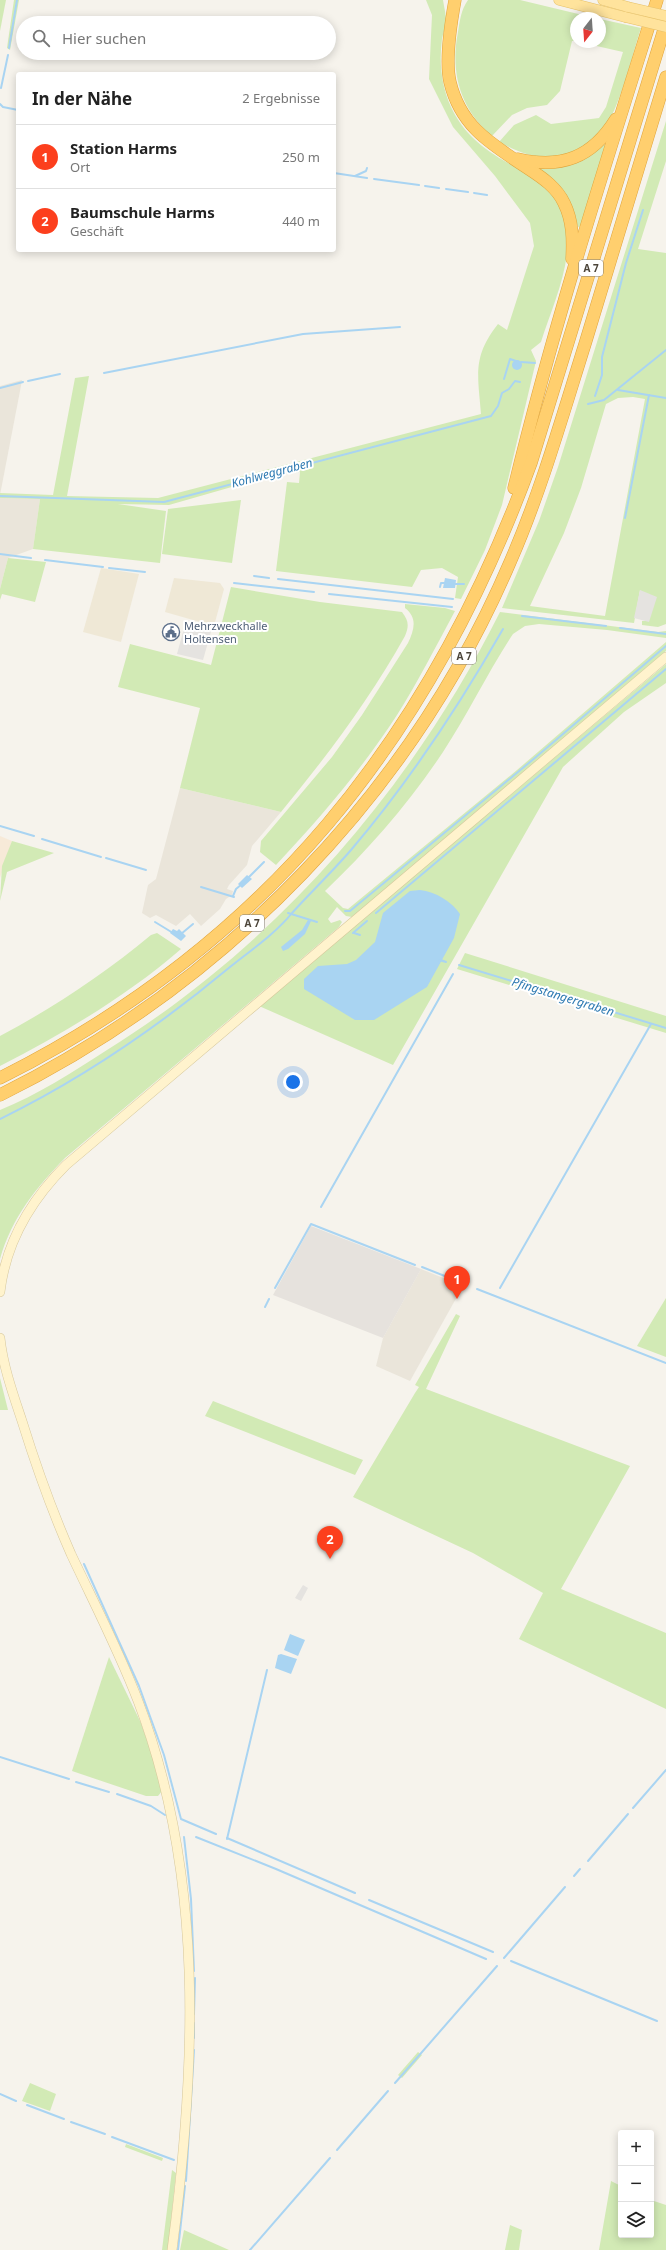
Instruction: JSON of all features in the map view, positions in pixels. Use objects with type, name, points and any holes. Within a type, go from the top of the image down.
[{"type":"highway","points":[[448,0],[453,20]]},
{"type":"highway","points":[[455,0],[448,65],[450,81],[456,101],[462,112],[483,138],[554,189],[564,202],[571,221],[573,240],[566,290]]},
{"type":"highway","points":[[453,20],[463,0]]},
{"type":"highway","points":[[504,532],[535,401],[566,290],[657,0]]},
{"type":"highway","name":"A 7","points":[[0,1078],[88,1029],[152,986],[233,920],[279,878],[332,820],[380,758],[418,701],[479,589],[504,532],[531,463],[666,23]]},
{"type":"highway","name":"A 7","points":[[0,1095],[75,1054],[135,1015],[209,960],[273,903],[337,836],[391,770],[446,688],[498,591],[526,523],[559,429],[666,78]]},
{"type":"highway","points":[[511,157],[546,163],[575,158],[588,151],[603,137],[623,107]]},
{"type":"main road","points":[[559,0],[627,12],[666,16]]},
{"type":"main road","points":[[603,0],[627,12],[666,27]]},
{"type":"main road","points":[[0,1292],[5,1262],[23,1218],[50,1182],[66,1165],[666,657]]},
{"type":"main road","points":[[0,1338],[8,1376],[34,1458],[71,1554],[138,1700],[156,1754],[170,1807],[184,1898],[191,2029],[183,2170],[172,2250]]},
{"type":"shaded area","points":[[22,380],[20,391],[0,495],[0,386]]},
{"type":"shaded area","points":[[0,498],[40,499],[33,549],[8,558],[0,589]]},
{"type":"shaded area","points":[[101,568],[139,574],[121,642],[83,632]]},
{"type":"shaded area","points":[[174,578],[220,583],[224,589],[214,626],[165,612]]},
{"type":"shaded area","points":[[640,590],[657,597],[649,622],[634,618]]},
{"type":"shaded area","points":[[186,621],[212,628],[203,660],[177,654]]},
{"type":"shaded area","points":[[180,788],[281,812],[252,846],[247,865],[227,889],[233,891],[232,895],[226,899],[220,909],[201,926],[190,914],[176,926],[156,915],[150,918],[142,913],[148,885],[156,879]]},
{"type":"shaded area","points":[[0,836],[12,841],[0,878]]},
{"type":"shaded area","points":[[311,1226],[421,1269],[383,1338],[273,1295]]},
{"type":"shaded area","points":[[421,1269],[463,1286],[410,1381],[376,1366],[383,1338]]},
{"type":"shaded area","points":[[303,1585],[308,1588],[301,1601],[295,1598]]},
{"type":"green space","points":[[0,0],[6,0],[0,31]]},
{"type":"green space","points":[[14,0],[19,0],[10,50],[7,48]]},
{"type":"green space","points":[[426,0],[443,0],[446,26],[441,48],[443,82],[451,107],[461,125],[475,140],[490,152],[530,176],[545,188],[561,209],[567,227],[568,246],[560,286],[541,342],[531,350],[536,361],[502,505],[485,550],[461,599],[455,598],[458,577],[442,568],[421,570],[412,587],[276,571],[287,482],[299,483],[300,472],[277,474],[169,505],[118,504],[166,511],[160,563],[33,549],[40,499],[0,498],[0,493],[53,495],[75,378],[89,376],[67,496],[158,498],[481,414],[478,377],[480,357],[484,346],[498,324],[507,330],[534,246],[530,223],[495,176],[453,127],[429,79],[432,15]]},
{"type":"green space","points":[[468,0],[520,0],[570,12],[570,48],[560,91],[547,105],[527,108],[512,115],[492,136],[472,114],[465,102],[457,75],[455,61],[456,47],[460,19]]},
{"type":"green space","points":[[606,20],[641,28],[627,75],[614,111],[604,129],[589,143],[572,153],[553,157],[543,157],[526,154],[499,142],[514,125],[536,115],[551,124],[599,118],[606,107],[623,52],[605,48]]},
{"type":"green space","points":[[666,121],[666,161],[638,249],[666,253],[666,624],[658,627],[642,625],[642,621],[649,621],[640,590],[634,623],[502,608],[539,521],[558,467]],"holes":[[[633,397],[645,399],[605,616],[530,606],[564,533],[581,488],[606,404],[618,398]]]},
{"type":"green space","points":[[604,144],[606,146],[582,226],[578,227],[571,206],[539,170],[540,167],[595,151]]},
{"type":"green space","points":[[241,500],[232,563],[162,554],[168,509]]},
{"type":"green space","points":[[8,558],[46,562],[35,602],[2,594],[0,600],[0,589]]},
{"type":"green space","points":[[231,587],[320,602],[402,612],[407,621],[408,626],[405,636],[363,705],[315,770],[281,812],[180,788],[200,708],[118,687],[130,644],[211,665]]},
{"type":"green space","points":[[405,604],[445,608],[455,611],[412,690],[370,755],[340,793],[276,865],[260,852],[261,841],[332,757],[362,715],[408,643],[414,624],[412,616],[405,608]]},
{"type":"green space","points":[[500,612],[658,632],[666,631],[666,638],[607,630],[539,624],[525,626],[513,634],[452,738],[430,771],[388,825],[325,891],[343,908],[348,909],[517,770],[666,642],[666,651],[352,917],[346,916],[337,907],[328,919],[331,923],[340,920],[342,922],[339,927],[65,1158],[35,1192],[18,1216],[0,1259],[0,1110],[28,1097],[68,1075],[169,1008],[227,962],[282,912],[334,858],[381,801],[425,741],[464,678]]},
{"type":"green space","points":[[666,664],[666,683],[624,712],[563,767],[393,1065],[259,1006]]},
{"type":"green space","points":[[12,841],[54,853],[7,872],[0,901],[2,866]]},
{"type":"green space","points":[[157,933],[181,949],[139,982],[94,1013],[0,1066],[0,1036],[78,990],[151,935]]},
{"type":"green space","points":[[465,953],[666,1016],[666,1033],[457,969]]},
{"type":"green space","points":[[666,1298],[666,1357],[637,1346]]},
{"type":"green space","points":[[456,1314],[460,1316],[426,1389],[630,1466],[561,1589],[666,1633],[666,1709],[519,1639],[543,1593],[473,1553],[353,1497],[419,1387],[415,1385]]},
{"type":"green space","points":[[0,1378],[8,1410],[0,1410]]},
{"type":"green space","points":[[213,1401],[363,1460],[355,1475],[205,1416]]},
{"type":"green space","points":[[109,1657],[141,1723],[162,1791],[158,1796],[146,1796],[72,1771]]},
{"type":"green space","points":[[418,2052],[422,2055],[402,2078],[398,2075]]},
{"type":"green space","points":[[30,2083],[56,2094],[50,2111],[22,2101]]},
{"type":"green space","points":[[126,2144],[163,2158],[162,2161],[125,2147]]},
{"type":"green space","points":[[172,2170],[176,2173],[168,2250],[162,2250]]},
{"type":"green space","points":[[611,2181],[618,2184],[618,2238],[654,2238],[654,2201],[666,2205],[666,2250],[599,2250]]},
{"type":"green space","points":[[510,2225],[522,2230],[519,2250],[505,2250]]},
{"type":"green space","points":[[184,2230],[229,2250],[180,2250]]},
{"type":"water","points":[[515,360],[519,360],[522,365],[519,370],[515,370],[512,367],[512,363]]},
{"type":"water","points":[[445,578],[456,580],[455,588],[443,588]]},
{"type":"water","points":[[247,875],[252,879],[242,888],[238,884]]},
{"type":"water","points":[[420,890],[432,893],[448,901],[460,914],[454,938],[427,987],[374,1020],[355,1020],[304,989],[304,979],[318,966],[347,964],[356,960],[375,942],[383,913],[410,891]]},
{"type":"water","points":[[308,920],[311,921],[305,934],[288,949],[283,951],[281,947],[302,930]]},
{"type":"water","points":[[173,929],[177,931],[179,929],[186,936],[181,941],[170,933]]},
{"type":"water","points":[[290,1634],[305,1640],[298,1656],[284,1650]]},
{"type":"water","points":[[281,1654],[297,1659],[291,1674],[275,1668],[278,1655]]},
{"type":"waterway","points":[[9,48],[17,0]]},
{"type":"waterway","points":[[1,88],[8,55]]},
{"type":"waterway","points":[[0,104],[3,107],[16,110]]},
{"type":"waterway","points":[[355,176],[366,171],[367,168]]},
{"type":"waterway","points":[[336,173],[367,178]]},
{"type":"waterway","points":[[374,179],[419,185]]},
{"type":"waterway","points":[[425,186],[439,188]]},
{"type":"waterway","points":[[446,189],[468,192]]},
{"type":"waterway","points":[[474,193],[487,195]]},
{"type":"waterway","points":[[595,396],[602,375],[602,357],[626,263],[643,210]]},
{"type":"waterway","points":[[104,373],[303,334],[400,327]]},
{"type":"waterway","name":"Kohlweggraben","points":[[588,404],[604,400],[666,350]]},
{"type":"waterway","points":[[504,379],[510,359],[516,361]]},
{"type":"waterway","points":[[521,362],[535,363]]},
{"type":"waterway","points":[[28,381],[60,374]]},
{"type":"waterway","name":"Kohlweggraben","points":[[0,496],[164,502],[491,416],[498,406],[502,393],[509,389],[515,381],[520,382]]},
{"type":"waterway","points":[[0,388],[23,382]]},
{"type":"waterway","points":[[618,390],[666,398]]},
{"type":"waterway","points":[[625,518],[649,395]]},
{"type":"waterway","points":[[0,554],[31,558]]},
{"type":"waterway","points":[[45,560],[103,567]]},
{"type":"waterway","points":[[109,568],[145,572]]},
{"type":"waterway","points":[[254,576],[269,578]]},
{"type":"waterway","points":[[278,579],[453,599]]},
{"type":"waterway","points":[[234,583],[314,592]]},
{"type":"waterway","points":[[440,587],[441,583],[445,583]]},
{"type":"waterway","points":[[454,584],[464,584]]},
{"type":"waterway","points":[[329,594],[452,607]]},
{"type":"waterway","points":[[522,616],[606,626]]},
{"type":"waterway","points":[[620,628],[666,634]]},
{"type":"waterway","name":"Pfingstangergraben","points":[[0,1119],[91,1069],[148,1031],[203,989],[278,928],[351,850],[393,798],[451,715],[503,629]]},
{"type":"waterway","points":[[345,911],[350,911],[536,757],[666,646]]},
{"type":"waterway","points":[[376,913],[666,669]]},
{"type":"waterway","name":"Pfingstangergraben","points":[[0,826],[34,836]]},
{"type":"waterway","name":"Pfingstangergraben","points":[[42,839],[101,857]]},
{"type":"waterway","name":"Pfingstangergraben","points":[[106,858],[146,870]]},
{"type":"waterway","points":[[248,878],[264,862]]},
{"type":"waterway","points":[[233,896],[236,889],[242,884]]},
{"type":"waterway","name":"Pfingstangergraben","points":[[201,887],[234,897]]},
{"type":"waterway","name":"Pfingstangergraben","points":[[288,913],[317,922]]},
{"type":"waterway","points":[[353,933],[367,921]]},
{"type":"waterway","points":[[155,922],[173,933]]},
{"type":"waterway","points":[[181,934],[193,924]]},
{"type":"waterway","name":"Pfingstangergraben","points":[[354,933],[360,935]]},
{"type":"waterway","name":"Pfingstangergraben","points":[[439,960],[446,962],[441,960]]},
{"type":"waterway","name":"Pfingstangergraben","points":[[459,965],[666,1028]]},
{"type":"waterway","points":[[321,1207],[453,974]]},
{"type":"waterway","points":[[500,1288],[651,1024]]},
{"type":"waterway","points":[[275,1288],[311,1224],[415,1265]]},
{"type":"waterway","points":[[422,1267],[460,1282]]},
{"type":"waterway","points":[[477,1289],[666,1363]]},
{"type":"waterway","points":[[265,1307],[269,1299]]},
{"type":"waterway","points":[[84,1564],[139,1686],[164,1755],[181,1819],[216,1834]]},
{"type":"waterway","points":[[227,1839],[267,1670]]},
{"type":"waterway","points":[[0,1757],[69,1779]]},
{"type":"waterway","points":[[633,1808],[666,1770]]},
{"type":"waterway","points":[[76,1782],[109,1792]]},
{"type":"waterway","points":[[117,1794],[151,1806],[165,1815]]},
{"type":"waterway","points":[[588,1861],[628,1814]]},
{"type":"waterway","points":[[184,1837],[191,1899],[194,1971]]},
{"type":"waterway","points":[[196,1837],[276,1869],[486,1959]]},
{"type":"waterway","points":[[227,1838],[355,1893]]},
{"type":"waterway","points":[[574,1876],[580,1869]]},
{"type":"waterway","points":[[504,1958],[565,1887]]},
{"type":"waterway","points":[[369,1900],[493,1952]]},
{"type":"waterway","points":[[511,1961],[657,2021]]},
{"type":"waterway","points":[[395,2083],[497,1966]]},
{"type":"waterway","points":[[194,2014],[195,1978]]},
{"type":"waterway","points":[[194,2023],[194,2038]]},
{"type":"waterway","points":[[186,2181],[194,2050]]},
{"type":"waterway","points":[[337,2150],[388,2091]]},
{"type":"waterway","points":[[0,2094],[16,2101]]},
{"type":"waterway","points":[[27,2105],[64,2119]]},
{"type":"waterway","points":[[71,2122],[105,2134]]},
{"type":"waterway","points":[[112,2137],[174,2160]]},
{"type":"waterway","points":[[250,2250],[330,2158]]},
{"type":"waterway","points":[[178,2250],[185,2186]]},
{"type":"place","name":"Mehrzweckhalle Holtensen","points":[[171,632]]},
{"type":"place","name":"Station Harms","points":[[457,1299]]},
{"type":"place","name":"Baumschule Harms","points":[[330,1559]]}]
